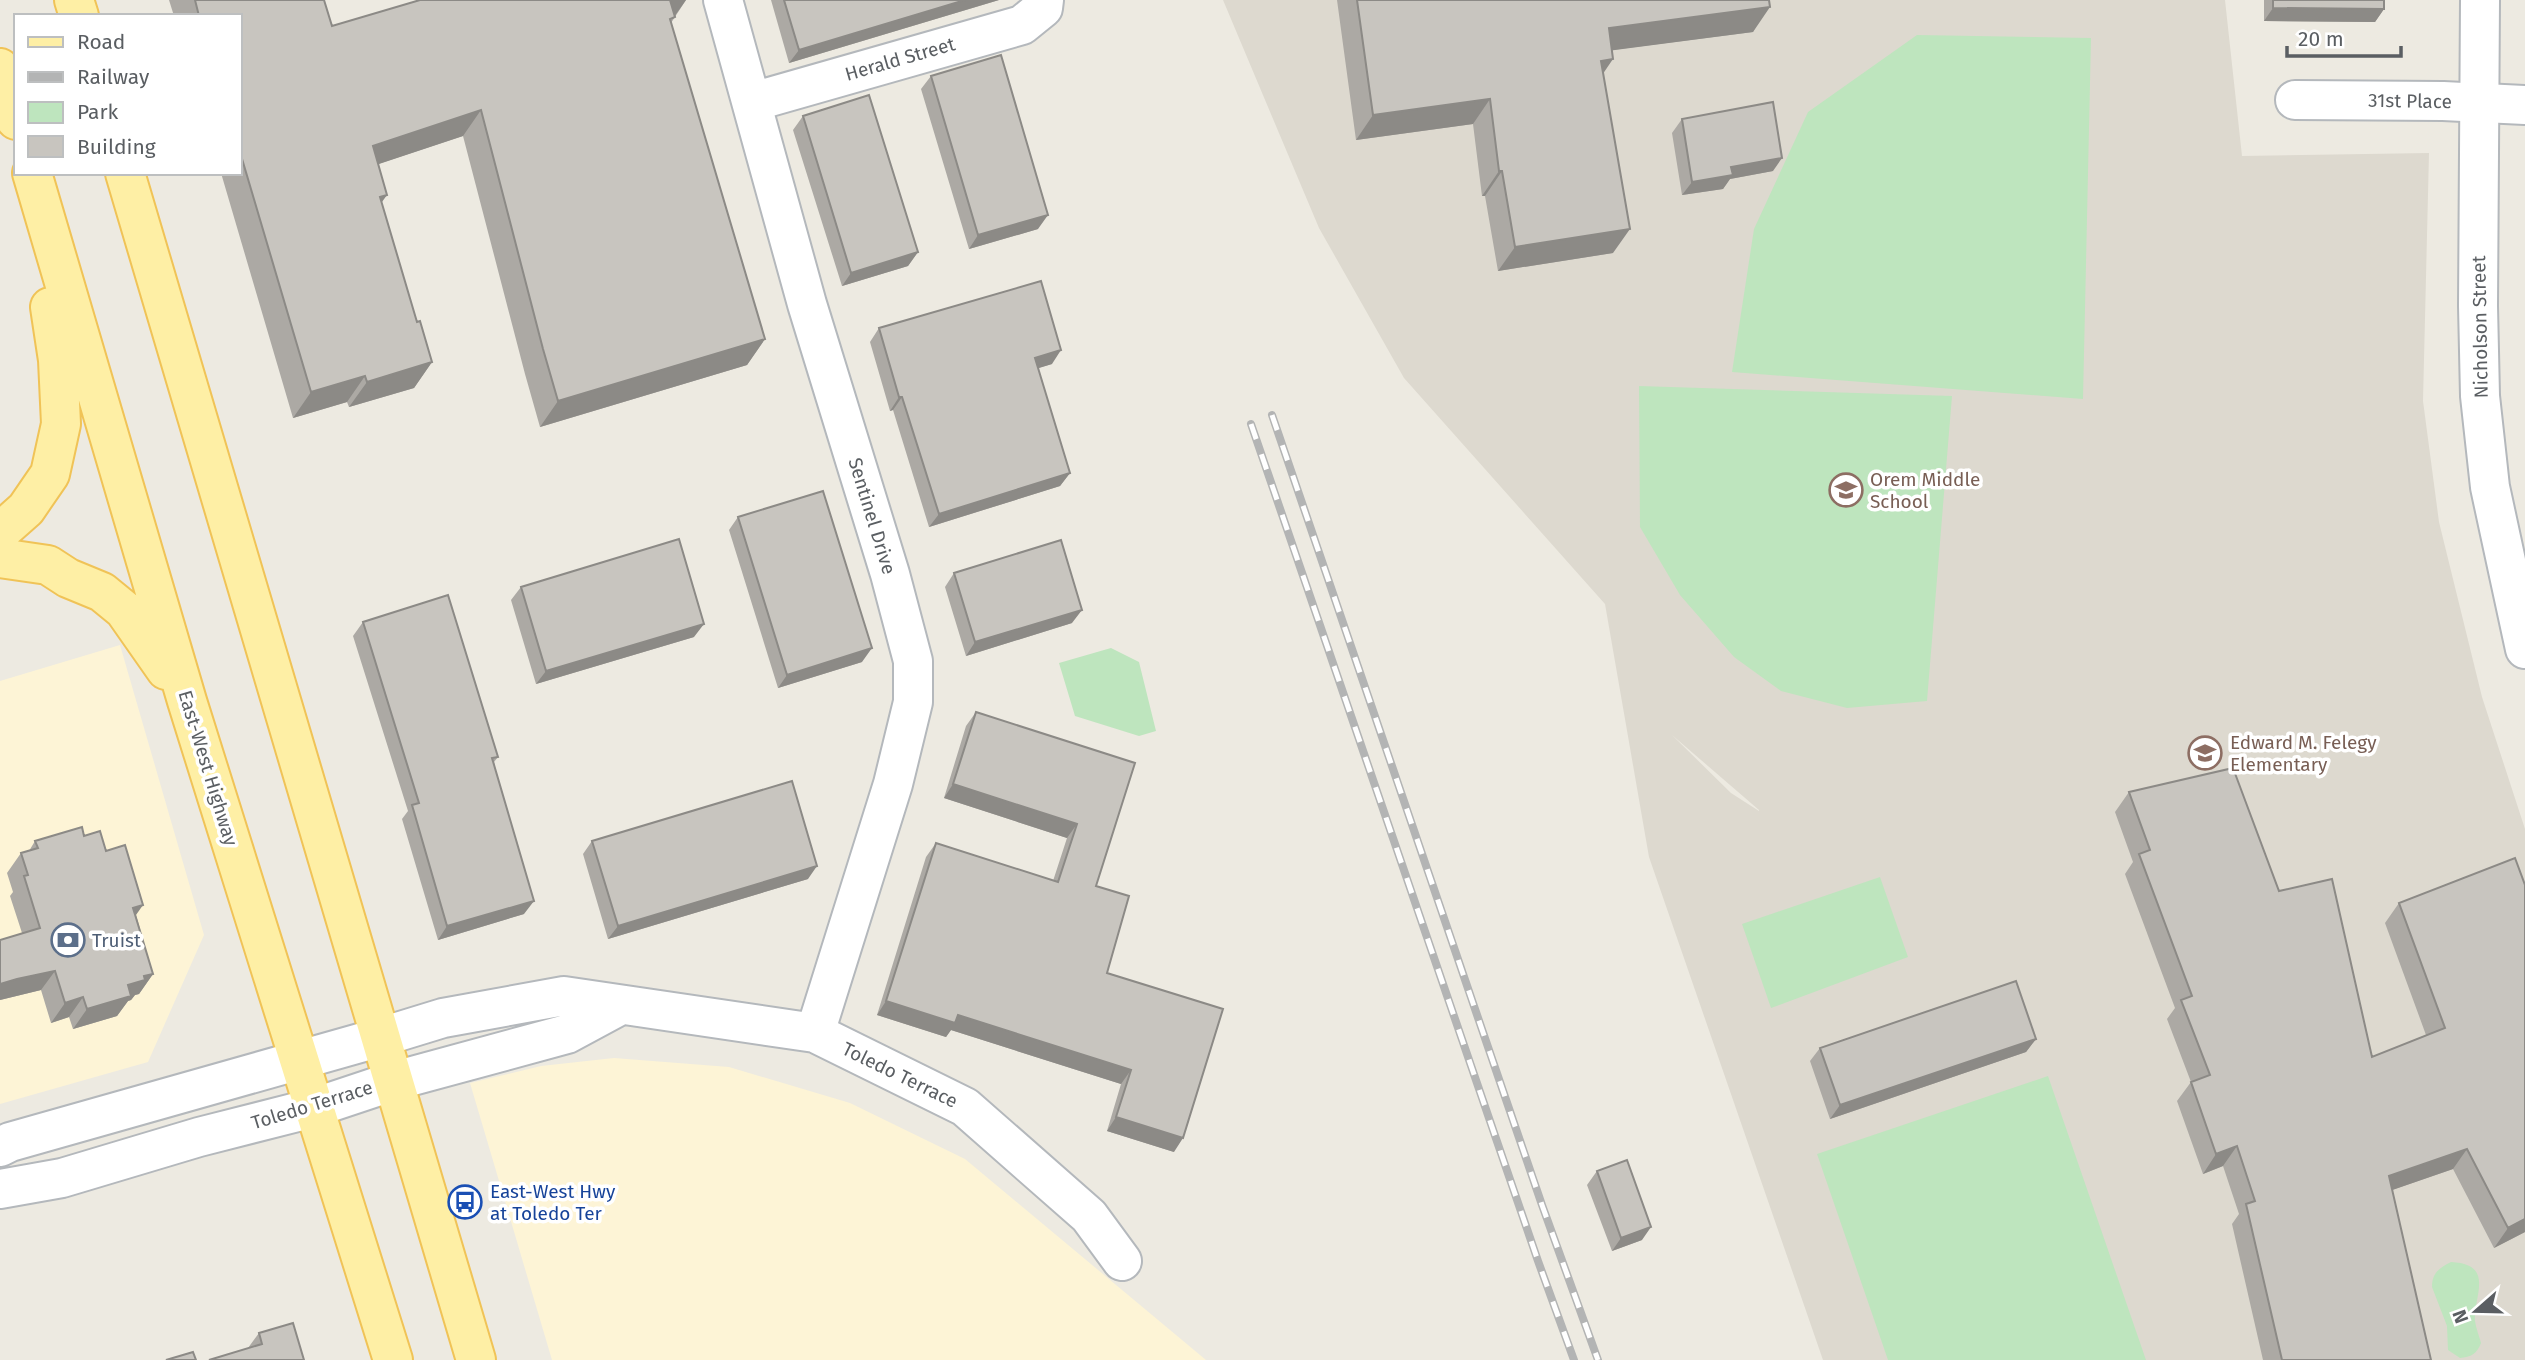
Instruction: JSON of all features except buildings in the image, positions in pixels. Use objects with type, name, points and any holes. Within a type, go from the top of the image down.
[{"type":"main road","points":[[0,68],[14,114]]},
{"type":"main road","points":[[0,532],[26,509],[50,474],[61,424],[58,359],[31,175]]},
{"type":"main road","name":"East-West Highway","points":[[32,175],[187,701],[393,1360]]},
{"type":"main road","points":[[126,175],[476,1360]]},
{"type":"main road","points":[[0,558],[48,565],[68,578],[102,592],[124,610],[187,701]]},
{"type":"street","name":"Sentinel Drive","points":[[723,0],[807,304],[890,574],[913,661],[913,702],[893,784],[814,1033]]},
{"type":"street","name":"Nicholson Street","points":[[2480,0],[2480,396],[2490,488],[2516,570],[2525,649]]},
{"type":"street","name":"Herald Street","points":[[752,102],[1022,24],[1044,4]]},
{"type":"street","name":"31st Place","points":[[2295,100],[2525,105]]},
{"type":"street","name":"Toledo Terrace","points":[[0,1147],[443,1018],[564,996],[814,1033],[965,1107],[1088,1216],[1122,1261]]},
{"type":"street","name":"Toledo Terrace","points":[[0,1189],[62,1178],[199,1137],[313,1108],[394,1081],[567,1034],[619,1006]]},
{"type":"shaded area","points":[[1223,0],[2225,0],[2242,156],[2429,153],[2423,401],[2439,522],[2482,697],[2525,829],[2525,1360],[1823,1360],[1649,857],[1605,604],[1404,378],[1319,228]],"holes":[[[1672,735],[1759,810],[1731,793]]]},
{"type":"shaded area","points":[[120,645],[204,935],[148,1062],[0,1104],[0,681]]},
{"type":"shaded area","points":[[614,1058],[729,1067],[850,1103],[965,1159],[1206,1360],[552,1360],[470,1083],[541,1066]]},
{"type":"green space","points":[[1917,35],[2091,38],[2083,399],[1732,372],[1754,229],[1808,112]]},
{"type":"green space","points":[[1639,386],[1952,396],[1927,701],[1847,708],[1781,691],[1734,657],[1680,595],[1640,527]]},
{"type":"green space","points":[[1111,648],[1139,662],[1156,731],[1139,736],[1075,716],[1059,663]]},
{"type":"green space","points":[[1880,877],[1908,957],[1771,1008],[1742,924]]},
{"type":"green space","points":[[2048,1076],[2146,1360],[1888,1360],[1817,1154]]},
{"type":"green space","points":[[2451,1262],[2465,1264],[2473,1269],[2478,1275],[2479,1283],[2475,1321],[2481,1343],[2473,1354],[2460,1358],[2448,1350],[2447,1326],[2432,1287],[2437,1272]]},
{"type":"railway","points":[[1272,415],[1542,1205],[1598,1360]]},
{"type":"railway","points":[[1251,424],[1574,1360]]},
{"type":"place","name":"Orem Middle School","points":[[1846,490]]},
{"type":"place","name":"Edward M. Felegy Elementary","points":[[2205,753]]},
{"type":"place","name":"Truist","points":[[68,940]]},
{"type":"place","name":"East-West Hwy at Toledo Ter","points":[[465,1202]]}]
